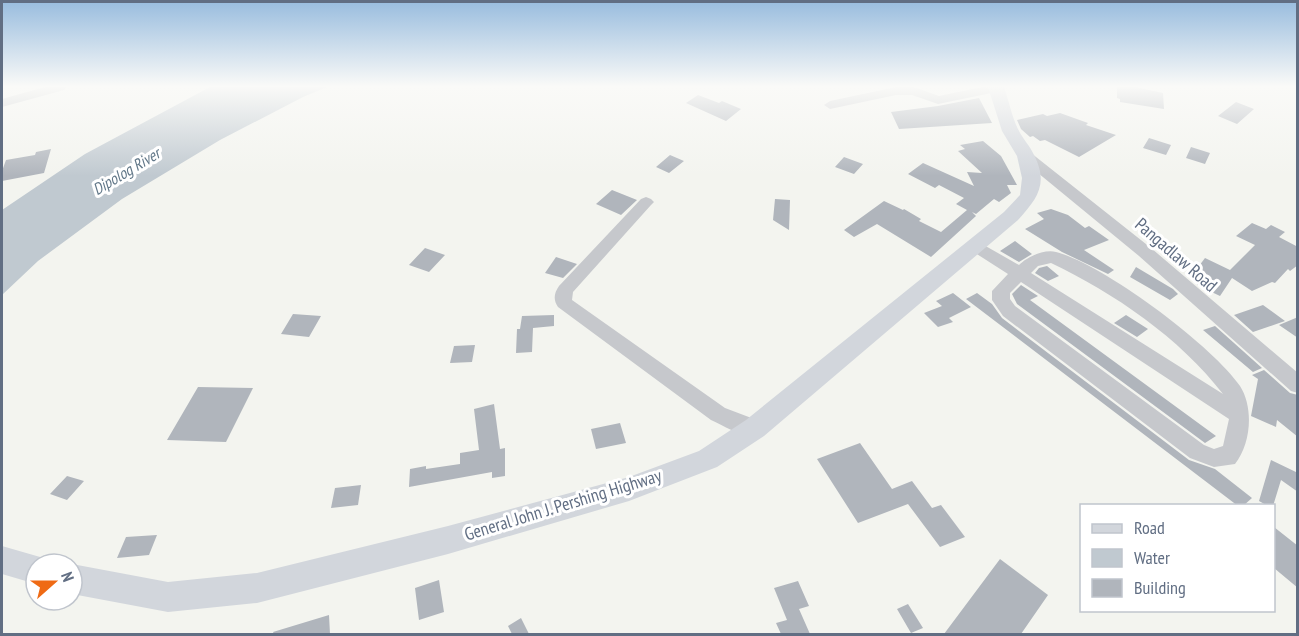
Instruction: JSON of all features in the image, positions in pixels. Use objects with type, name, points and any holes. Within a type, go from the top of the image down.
[{"type":"main road","name":"General John J. Pershing Highway","points":[[84,581],[168,597],[257,588],[448,540],[629,489],[708,459],[755,428],[1011,216],[1029,196],[1031,178],[1026,156],[1010,131],[1005,117]]},
{"type":"main road","points":[[2,560],[24,566]]},
{"type":"street","name":"Pangadlaw Road","points":[[1026,156],[1145,252],[1298,385]]},
{"type":"street","points":[[646,202],[565,290],[562,297],[564,303],[718,414],[755,428]]},
{"type":"street","points":[[975,245],[1240,415]]},
{"type":"street","points":[[1053,258],[1091,275],[1145,309],[1215,369],[1233,392],[1240,415],[1233,450],[1227,457],[1214,458],[1197,452],[1009,311],[1001,300],[1001,291],[1032,262],[1053,258]]},
{"type":"water","name":"Dipolog River","points":[[155,117],[265,117],[220,140],[122,199],[38,261],[2,295],[2,210],[85,154]]},
{"type":"building","points":[[716,117],[731,117],[726,121]]},
{"type":"building","points":[[893,117],[989,117],[992,123],[899,129]]},
{"type":"building","points":[[1031,117],[1070,117],[1088,123],[1086,125],[1116,135],[1079,157],[1045,140],[1040,141],[1033,136],[1030,137],[1021,129],[1017,120]]},
{"type":"building","points":[[1220,117],[1245,117],[1237,124]]},
{"type":"building","points":[[1149,138],[1171,145],[1166,155],[1143,148]]},
{"type":"building","points":[[983,141],[1001,156],[1017,185],[1007,185],[1011,193],[999,202],[994,199],[976,214],[972,212],[976,216],[931,257],[877,224],[854,237],[844,230],[884,201],[904,209],[921,219],[919,221],[941,232],[967,210],[956,204],[964,198],[939,185],[935,188],[908,174],[923,163],[974,186],[967,172],[982,173],[958,151],[965,149],[960,145]]},
{"type":"building","points":[[1191,147],[1210,153],[1205,164],[1186,158]]},
{"type":"building","points":[[51,149],[44,173],[2,181],[2,171],[6,160],[35,155],[36,152]]},
{"type":"building","points":[[670,155],[684,161],[669,173],[656,167]]},
{"type":"building","points":[[844,157],[863,164],[854,174],[835,167]]},
{"type":"building","points":[[612,190],[637,200],[621,215],[596,204]]},
{"type":"building","points":[[775,199],[790,200],[789,230],[773,220]]},
{"type":"building","points":[[1051,209],[1068,215],[1085,228],[1089,226],[1109,240],[1084,250],[1114,270],[1108,274],[1062,252],[1025,229],[1044,219],[1037,213]]},
{"type":"building","points":[[1252,223],[1266,229],[1271,225],[1285,232],[1279,237],[1298,247],[1298,265],[1290,271],[1288,269],[1275,283],[1272,282],[1252,291],[1232,278],[1220,296],[1199,286],[1190,278],[1205,258],[1230,270],[1255,245],[1236,236]]},
{"type":"building","points":[[1015,241],[1032,254],[1019,262],[1000,251]]},
{"type":"building","points":[[425,248],[445,255],[429,272],[409,265]]},
{"type":"building","points":[[556,257],[577,264],[563,278],[545,273]]},
{"type":"building","points":[[1047,266],[1059,276],[1048,281],[1035,273],[1039,268]]},
{"type":"building","points":[[1136,267],[1178,294],[1170,300],[1130,277]]},
{"type":"building","points":[[1021,285],[1038,296],[1030,300],[1216,436],[1205,443],[1017,304],[1012,294]]},
{"type":"building","points":[[953,293],[971,307],[949,318],[953,322],[938,327],[924,313],[942,306],[936,301]]},
{"type":"building","points":[[977,293],[992,304],[1002,318],[1189,460],[1215,469],[1252,498],[1245,504],[1235,504],[966,299]]},
{"type":"building","points":[[1263,305],[1285,321],[1253,332],[1234,315]]},
{"type":"building","points":[[293,314],[321,316],[309,337],[281,334]]},
{"type":"building","points":[[554,315],[554,326],[533,328],[532,352],[516,353],[517,329],[520,329],[522,316]]},
{"type":"building","points":[[1126,315],[1148,329],[1137,337],[1114,323]]},
{"type":"building","points":[[1298,317],[1298,338],[1279,325]]},
{"type":"building","points":[[1215,326],[1262,368],[1253,372],[1203,330]]},
{"type":"building","points":[[475,345],[472,362],[450,363],[454,346]]},
{"type":"building","points":[[1264,370],[1290,393],[1298,395],[1298,437],[1277,420],[1276,427],[1251,416],[1258,379],[1252,375]]},
{"type":"building","points":[[198,387],[253,388],[226,442],[167,440]]},
{"type":"building","points":[[494,404],[500,449],[505,448],[505,476],[492,478],[492,472],[409,487],[410,469],[460,464],[460,453],[479,450],[474,409]]},
{"type":"building","points":[[620,423],[626,443],[596,449],[591,429]]},
{"type":"building","points":[[860,443],[892,489],[912,481],[932,508],[941,505],[965,537],[940,547],[908,504],[858,523],[817,459]]},
{"type":"building","points":[[1271,460],[1298,473],[1298,492],[1281,480],[1274,504],[1264,504],[1259,501]]},
{"type":"building","points":[[67,476],[84,481],[67,500],[50,494]]},
{"type":"building","points":[[361,485],[358,505],[331,508],[335,488]]},
{"type":"building","points":[[1275,528],[1298,546],[1298,588],[1275,569]]},
{"type":"building","points":[[157,535],[149,555],[117,558],[126,537]]},
{"type":"building","points":[[1000,559],[1048,595],[1021,634],[944,634]]},
{"type":"building","points":[[439,580],[444,612],[419,620],[415,588]]},
{"type":"building","points":[[798,581],[809,606],[799,609],[810,634],[781,634],[776,623],[787,620],[774,588]]},
{"type":"building","points":[[908,604],[923,628],[911,633],[897,609]]},
{"type":"building","points":[[329,615],[330,634],[274,634],[273,632]]},
{"type":"building","points":[[521,618],[529,634],[512,634],[508,626]]}]
